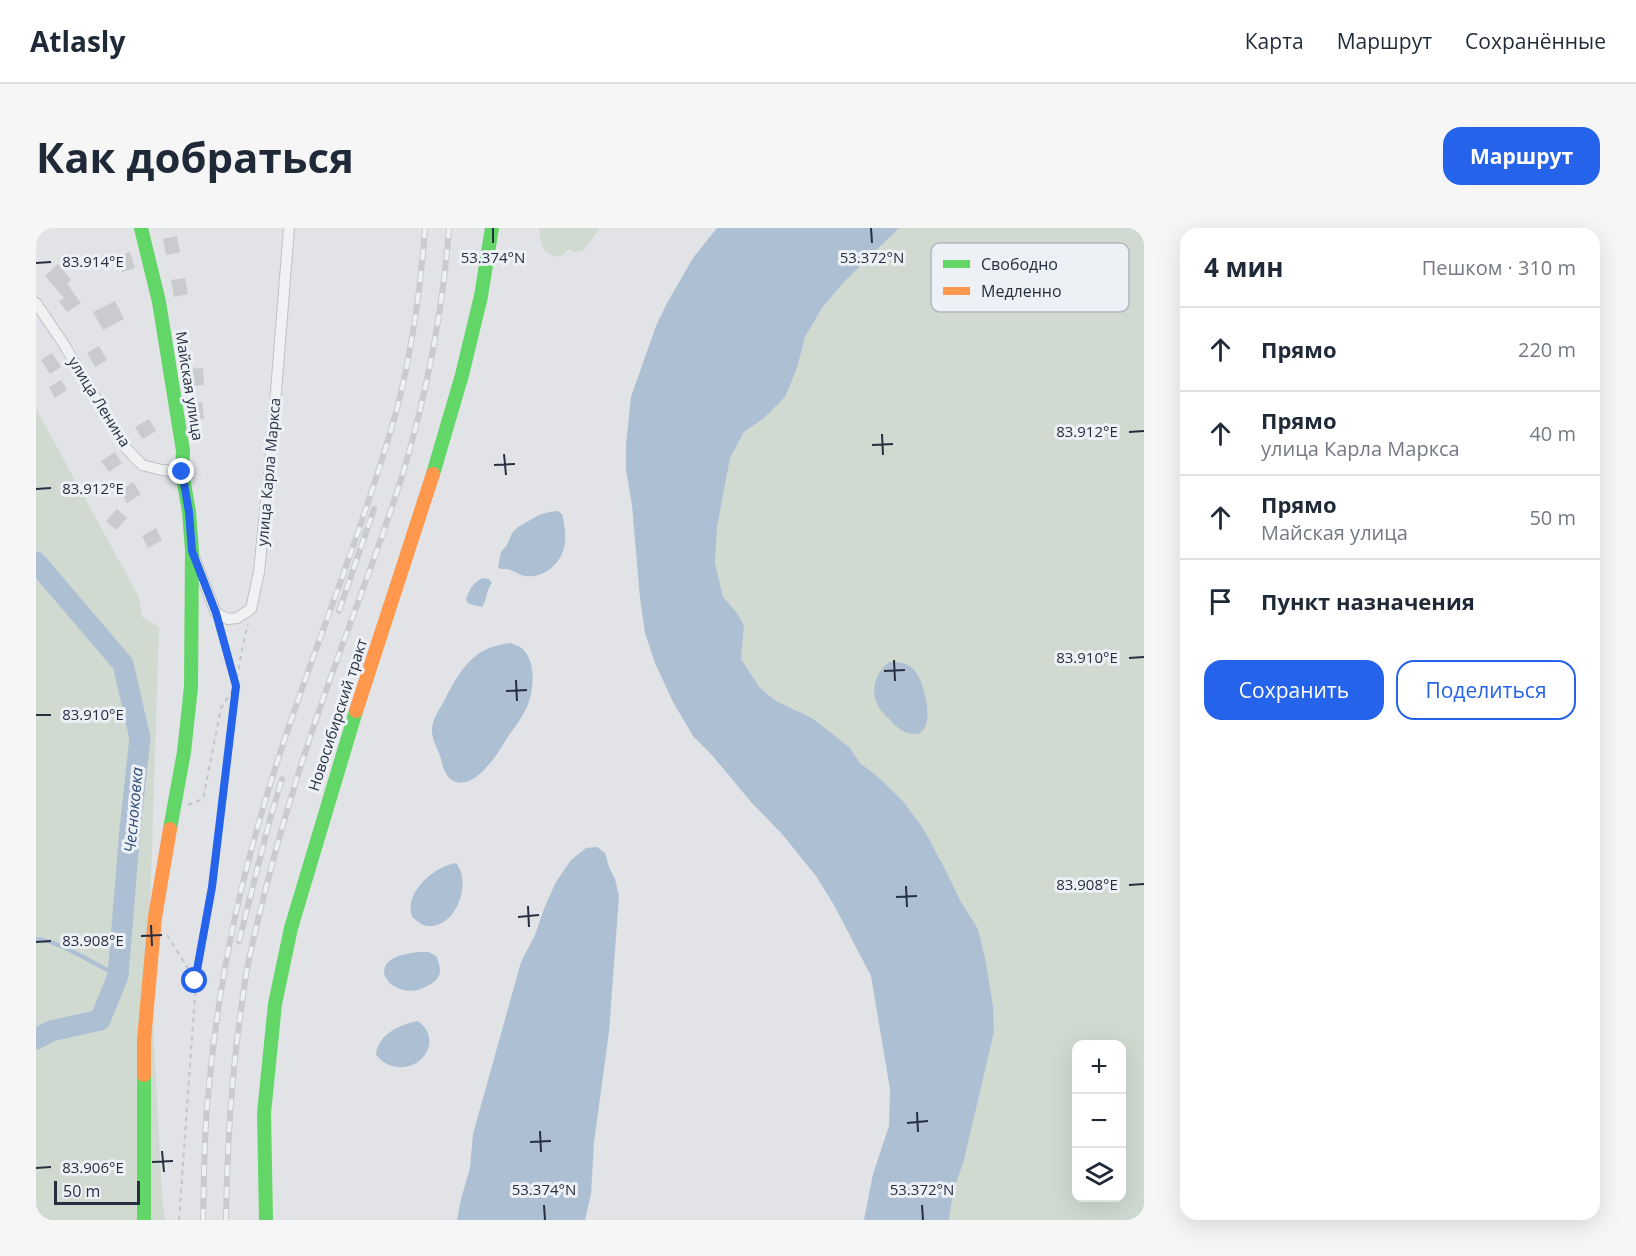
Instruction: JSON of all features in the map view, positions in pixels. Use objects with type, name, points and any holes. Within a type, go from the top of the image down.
[{"type":"main road","name":"Майская улица","points":[[141,228],[159,302],[183,451],[182,472],[189,512],[192,551],[191,687],[184,752],[155,917],[144,1040],[144,1220]]},
{"type":"main road","name":"Новосибирский тракт","points":[[266,1220],[264,1113],[268,1065],[275,1004],[291,928],[349,735],[442,446],[481,296],[492,228]]},
{"type":"street","name":"улица Карла Маркса","points":[[251,609],[260,572],[289,228]]},
{"type":"street","name":"улица Ленина","points":[[36,303],[63,343],[124,447],[142,465],[182,472]]},
{"type":"street","points":[[192,551],[216,613],[228,619],[237,618],[251,609]]},
{"type":"path","points":[[179,1220],[195,981],[212,887],[241,652],[251,609]]},
{"type":"path","points":[[174,810],[203,799],[221,708],[236,686],[216,613]]},
{"type":"path","points":[[167,935],[195,981]]},
{"type":"shaded area","points":[[539,228],[600,228],[583,251],[573,252],[569,249],[560,257],[545,251]]},
{"type":"shaded area","points":[[899,228],[1144,228],[1144,1220],[949,1220],[953,1192],[964,1160],[994,1032],[993,1007],[978,929],[961,902],[923,828],[902,800],[861,764],[849,747],[812,718],[776,701],[760,688],[741,659],[744,626],[723,597],[715,563],[717,527],[730,458],[744,432],[764,418],[797,368],[805,337],[822,308],[843,283]]},
{"type":"shaded area","points":[[36,409],[139,597],[142,617],[159,627],[149,944],[165,1220],[36,1220]]},
{"type":"water","points":[[717,228],[899,228],[843,283],[822,308],[805,337],[797,368],[785,397],[764,418],[744,432],[730,458],[717,527],[715,563],[723,597],[737,613],[744,626],[741,659],[760,688],[776,701],[812,718],[849,747],[861,764],[902,800],[923,828],[961,902],[978,929],[993,1007],[994,1032],[964,1160],[953,1192],[949,1220],[864,1220],[873,1174],[889,1126],[890,1089],[871,976],[816,876],[782,834],[693,736],[673,702],[655,663],[645,633],[632,505],[626,470],[631,397],[656,326],[667,303],[693,258]]},
{"type":"water","points":[[557,511],[562,514],[565,542],[561,556],[552,568],[539,575],[525,576],[498,568],[501,552],[518,527],[539,515]]},
{"type":"water","points":[[483,578],[489,579],[492,583],[484,604],[482,607],[469,604],[466,600],[470,590],[477,581]]},
{"type":"water","points":[[511,643],[520,647],[530,660],[533,677],[531,696],[519,722],[485,769],[470,781],[459,783],[450,779],[444,769],[432,733],[434,720],[457,678],[470,661],[487,649]]},
{"type":"water","points":[[889,662],[910,666],[920,679],[927,705],[927,721],[925,728],[918,734],[909,734],[899,729],[882,712],[877,703],[875,683],[884,666]]},
{"type":"water","points":[[597,847],[605,853],[619,896],[609,1032],[594,1142],[591,1194],[585,1220],[457,1220],[470,1168],[473,1134],[521,962],[535,935],[556,882],[571,860],[586,848]]},
{"type":"water","points":[[456,863],[461,871],[462,892],[454,912],[439,924],[429,926],[420,923],[412,917],[411,910],[413,896],[417,889],[434,872]]},
{"type":"water","points":[[429,952],[437,957],[440,971],[437,979],[418,990],[408,991],[390,983],[385,977],[384,970],[387,963],[396,957]]},
{"type":"water","points":[[418,1021],[426,1029],[429,1039],[424,1056],[417,1062],[398,1067],[387,1064],[376,1055],[377,1048],[385,1036],[397,1028]]},
{"type":"building","points":[[177,236],[180,252],[166,255],[163,239]]},
{"type":"building","points":[[130,252],[135,268],[122,272],[117,256]]},
{"type":"building","points":[[58,264],[71,280],[67,284],[81,303],[67,312],[59,301],[64,298],[45,276]]},
{"type":"building","points":[[185,278],[188,294],[174,297],[171,280]]},
{"type":"building","points":[[115,301],[124,319],[103,330],[93,312]]},
{"type":"building","points":[[99,346],[107,360],[95,367],[87,353]]},
{"type":"building","points":[[52,353],[61,367],[50,374],[41,360]]},
{"type":"building","points":[[203,368],[204,385],[190,386],[189,369]]},
{"type":"building","points":[[61,380],[67,390],[55,398],[49,387]]},
{"type":"building","points":[[202,402],[204,419],[190,421],[188,404]]},
{"type":"building","points":[[149,419],[156,431],[142,439],[135,427]]},
{"type":"building","points":[[115,452],[122,463],[109,472],[101,461]]},
{"type":"building","points":[[133,482],[141,494],[127,503],[120,491]]},
{"type":"building","points":[[117,509],[127,518],[116,530],[106,521]]},
{"type":"building","points":[[156,528],[162,540],[148,548],[142,536]]},
{"type":"waterway","name":"Чесноковка","points":[[36,562],[123,664],[140,738],[118,976],[100,1020],[51,1031],[36,1039]]},
{"type":"waterway","points":[[36,939],[54,943],[118,976]]},
{"type":"railway","points":[[203,1220],[205,1135],[210,1070],[226,960],[242,887],[294,710],[367,505],[398,405],[415,317],[425,228]]},
{"type":"railway","points":[[226,1220],[235,1062],[248,964],[273,859],[304,756],[404,470],[427,380],[438,320],[449,228]]},
{"type":"railway","points":[[339,611],[374,509]]},
{"type":"railway","points":[[239,941],[282,779]]},
{"type":"traffic: fast","points":[[141,228],[159,302],[183,451],[182,472],[189,512],[192,551],[191,687],[184,752],[170,829]]},
{"type":"traffic: fast","points":[[433,474],[462,375],[481,296],[492,228]]},
{"type":"traffic: fast","points":[[266,1220],[264,1113],[275,1004],[291,928],[356,711]]},
{"type":"traffic: fast","points":[[144,1075],[144,1220]]},
{"type":"traffic: slow","points":[[356,711],[433,474]]},
{"type":"traffic: slow","points":[[144,1075],[144,1040],[155,917],[170,829]]},
{"type":"route","points":[[182,472],[189,512],[192,551],[216,613],[236,686],[212,887],[195,981]]}]
